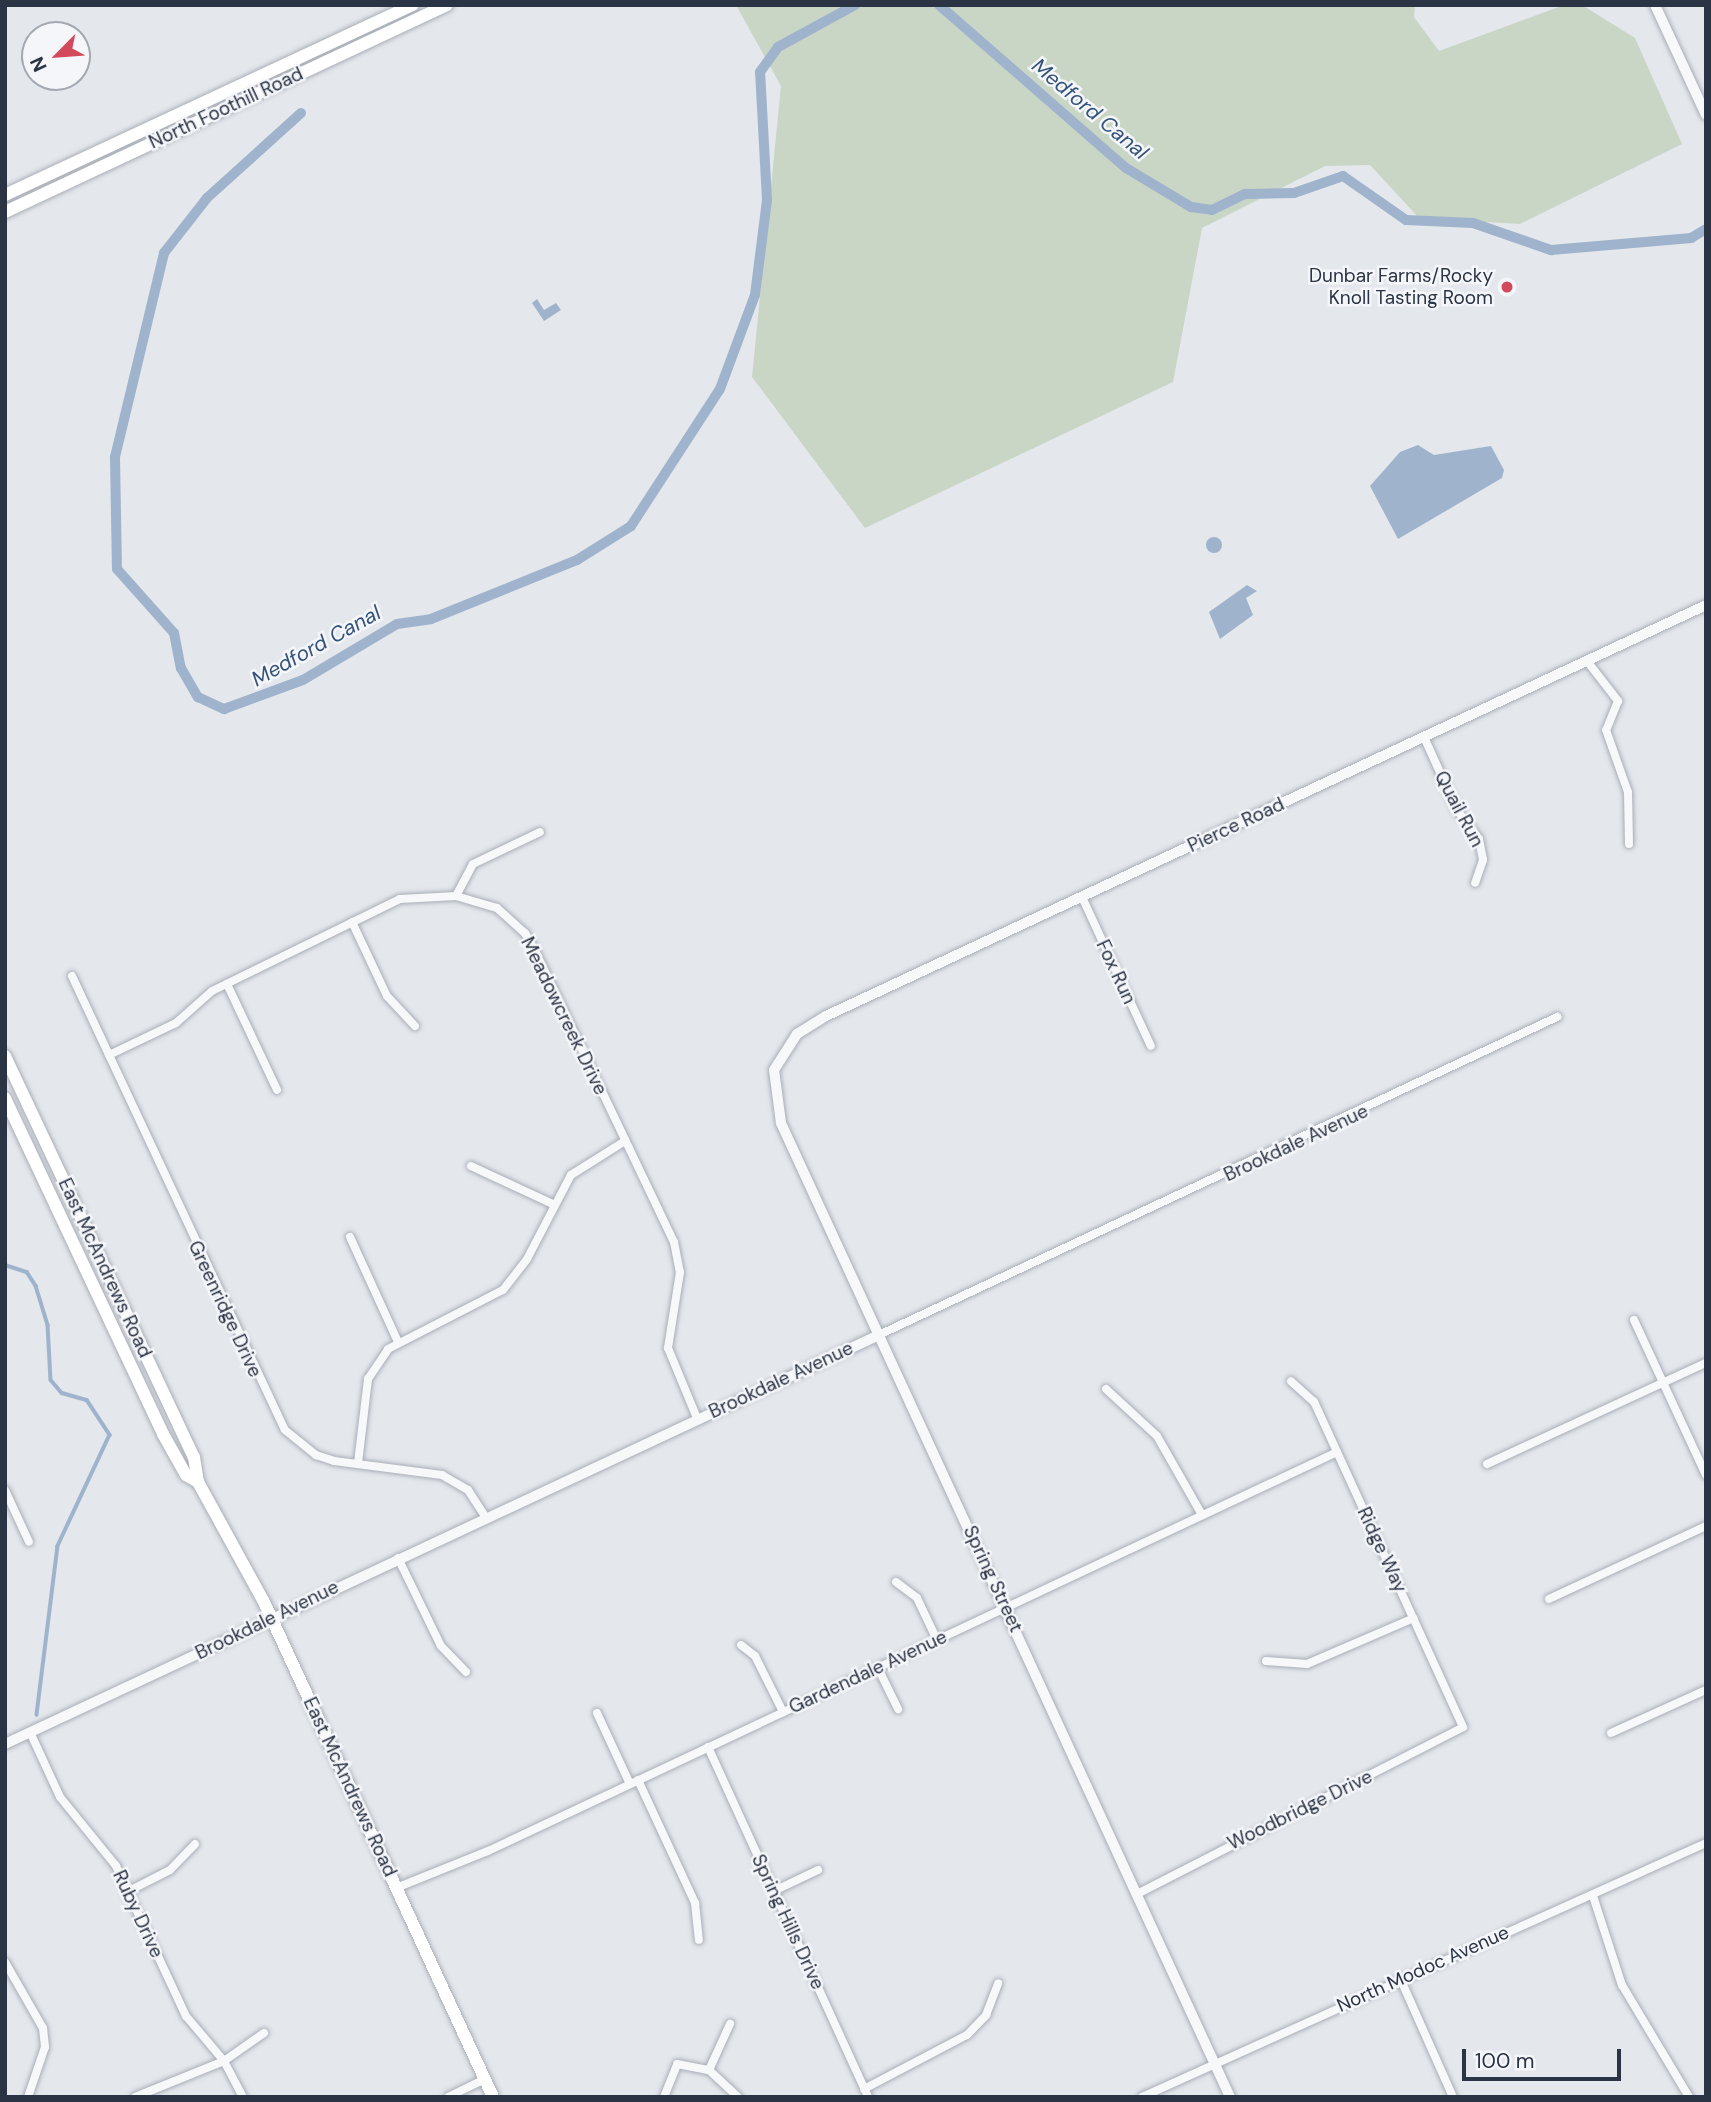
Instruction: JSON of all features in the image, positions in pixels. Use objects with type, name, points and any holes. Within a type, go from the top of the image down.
[{"type":"main road","name":"North Foothill Road","points":[[5,195],[413,5]]},
{"type":"main road","name":"North Foothill Road","points":[[5,212],[447,5]]},
{"type":"main road","name":"East McAndrews Road","points":[[5,1056],[194,1457],[198,1482],[272,1618],[493,2097]]},
{"type":"main road","name":"East McAndrews Road","points":[[5,1098],[163,1434],[186,1475],[198,1482]]},
{"type":"street","points":[[1655,5],[1706,115]]},
{"type":"street","name":"Pierce Road","points":[[778,1058],[797,1034],[826,1016],[1706,606]]},
{"type":"street","points":[[1587,661],[1618,701],[1606,730],[1628,792],[1629,844]]},
{"type":"street","name":"Quail Run","points":[[1424,737],[1457,810],[1479,839],[1483,860],[1475,883]]},
{"type":"street","points":[[456,896],[473,864],[540,832]]},
{"type":"street","name":"Meadowcreek Drive","points":[[109,1055],[176,1023],[227,984],[352,922],[413,896],[456,896],[496,908],[525,933],[678,1255],[668,1348],[698,1418]]},
{"type":"street","name":"Fox Run","points":[[1082,897],[1151,1046]]},
{"type":"street","points":[[352,922],[387,996],[415,1026]]},
{"type":"street","name":"Greenridge Drive","points":[[72,976],[274,1413],[316,1455],[442,1475],[468,1490],[486,1518]]},
{"type":"street","points":[[227,984],[277,1090]]},
{"type":"street","name":"Brookdale Avenue","points":[[5,1744],[1557,1017]]},
{"type":"street","name":"Spring Street","points":[[778,1058],[772,1083],[776,1110],[1230,2097]]},
{"type":"street","points":[[358,1463],[369,1379],[398,1342],[503,1290],[527,1259],[553,1204],[582,1164],[625,1141]]},
{"type":"street","points":[[471,1166],[553,1204]]},
{"type":"street","points":[[351,1237],[398,1342]]},
{"type":"street","points":[[1634,1320],[1706,1475]]},
{"type":"street","points":[[1487,1464],[1706,1363]]},
{"type":"street","name":"Ridge Way","points":[[1291,1381],[1314,1402],[1463,1727]]},
{"type":"street","points":[[1106,1389],[1157,1436],[1202,1515]]},
{"type":"street","name":"Gardendale Avenue","points":[[396,1888],[634,1782],[1337,1452]]},
{"type":"street","points":[[5,1490],[29,1542]]},
{"type":"street","points":[[1549,1599],[1706,1526]]},
{"type":"street","points":[[398,1558],[441,1646],[466,1672]]},
{"type":"street","points":[[896,1582],[918,1598],[937,1640]]},
{"type":"street","points":[[1266,1661],[1307,1664],[1414,1618]]},
{"type":"street","points":[[741,1645],[755,1656],[783,1712]]},
{"type":"street","points":[[878,1668],[898,1709]]},
{"type":"street","points":[[1611,1733],[1706,1690]]},
{"type":"street","points":[[597,1713],[695,1903],[699,1940]]},
{"type":"street","name":"Woodbridge Drive","points":[[1137,1894],[1463,1727]]},
{"type":"street","name":"Ruby Drive","points":[[30,1732],[60,1797],[106,1848],[186,2016],[224,2060],[243,2097]]},
{"type":"street","name":"Spring Hills Drive","points":[[708,1747],[866,2093]]},
{"type":"street","name":"North Modoc Avenue","points":[[1142,2097],[1400,1978],[1593,1896],[1706,1843]]},
{"type":"street","points":[[127,1892],[170,1870],[195,1844]]},
{"type":"street","points":[[774,1891],[818,1870]]},
{"type":"street","points":[[1593,1896],[1622,1985],[1689,2097]]},
{"type":"street","points":[[5,1962],[43,2028],[45,2047],[28,2097]]},
{"type":"street","points":[[1400,1978],[1453,2097]]},
{"type":"street","points":[[866,2093],[967,2035],[986,2015],[998,1983]]},
{"type":"street","points":[[709,2070],[730,2024]]},
{"type":"street","points":[[135,2097],[224,2060],[264,2033]]},
{"type":"street","points":[[664,2097],[677,2064],[709,2070],[738,2097]]},
{"type":"street","points":[[448,2097],[485,2079]]},
{"type":"green space","points":[[736,5],[1415,5],[1414,17],[1439,51],[1564,5],[1582,5],[1635,38],[1682,144],[1520,224],[1419,218],[1370,165],[1325,166],[1202,228],[1173,382],[865,528],[752,377],[781,86]]},
{"type":"water","points":[[537,299],[544,310],[556,303],[561,310],[544,321],[532,303]]},
{"type":"water","points":[[1418,445],[1434,455],[1491,446],[1504,470],[1502,478],[1398,539],[1370,486],[1400,452]]},
{"type":"water","points":[[1214,537],[1220,539],[1220,551],[1214,553],[1208,551],[1206,545],[1208,539]]},
{"type":"water","points":[[1247,585],[1257,591],[1246,598],[1253,615],[1220,639],[1209,612]]},
{"type":"waterway","name":"Medford Canal","points":[[301,113],[207,198],[164,253],[115,457],[117,569],[174,633],[181,668],[198,697],[224,709],[303,680],[397,624],[431,619],[577,560],[631,526],[720,389],[755,295],[767,200],[760,72],[778,47],[855,5]]},
{"type":"waterway","name":"Medford Canal","points":[[939,5],[1126,168],[1191,207],[1212,210],[1245,194],[1294,193],[1343,176],[1406,220],[1473,223],[1551,250],[1691,238],[1706,229]]},
{"type":"waterway","points":[[5,1265],[27,1272],[36,1286],[48,1325],[51,1380],[62,1393],[87,1400],[110,1435],[58,1546],[37,1715]]},
{"type":"place","name":"Dunbar Farms/Rocky Knoll Tasting Room","points":[[1507,287]]}]
